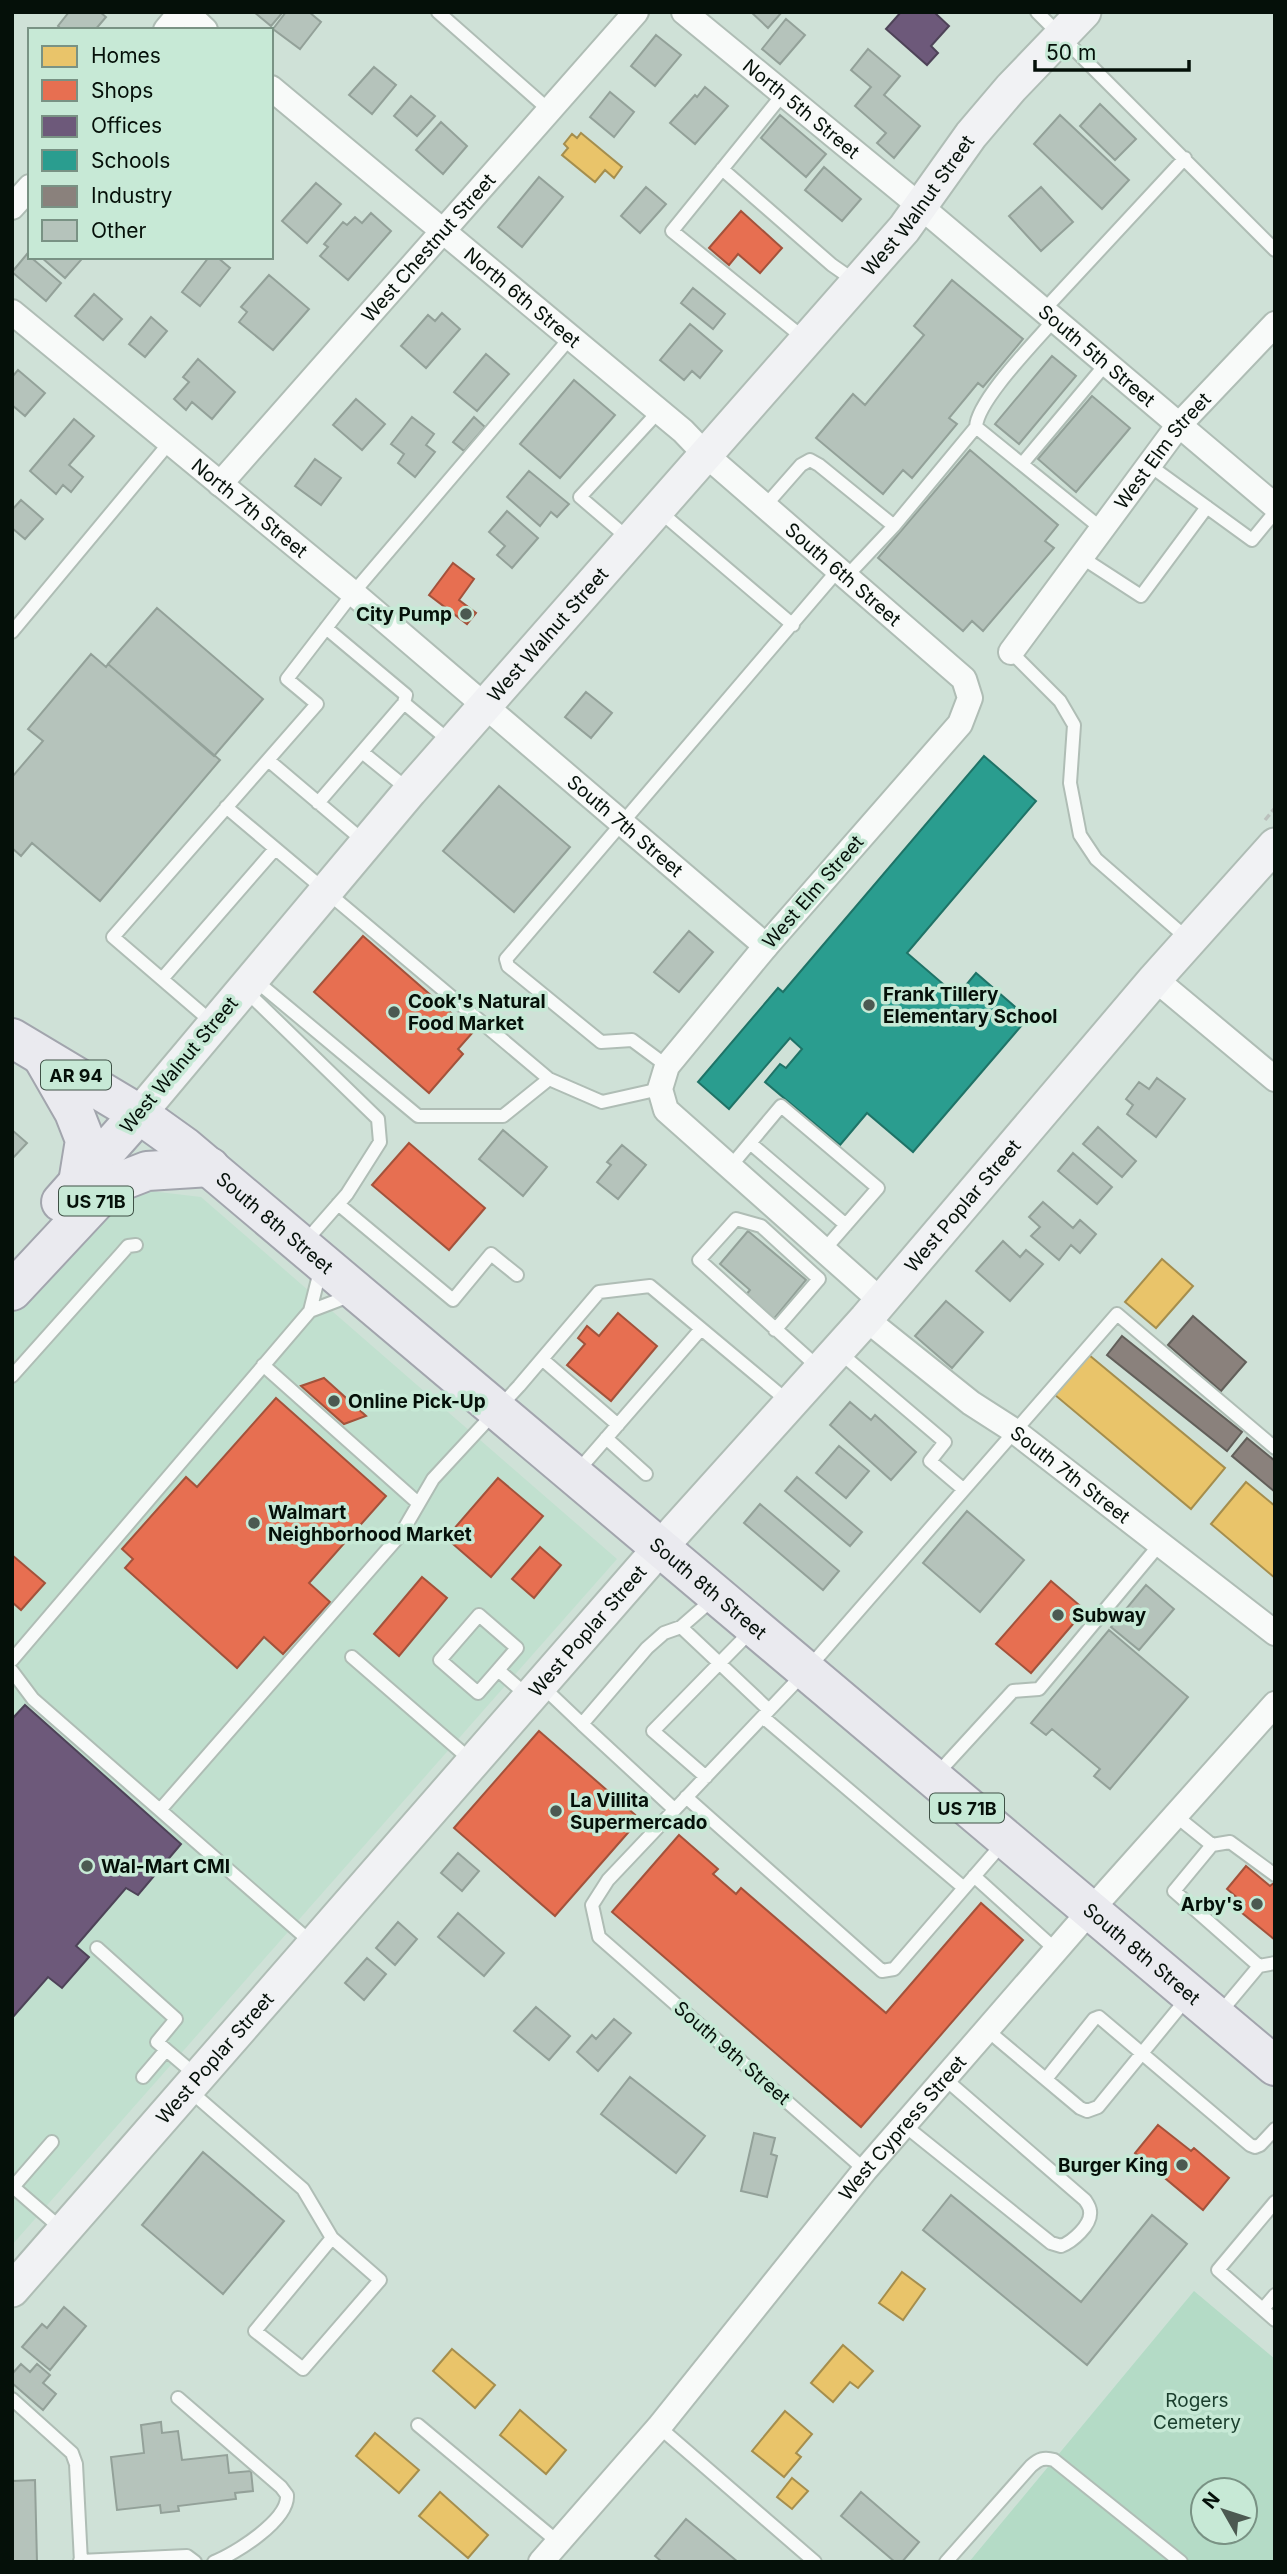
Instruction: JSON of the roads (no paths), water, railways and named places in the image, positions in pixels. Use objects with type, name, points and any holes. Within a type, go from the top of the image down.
[{"type":"main road","name":"AR 94","points":[[26,1045],[139,1114]]},
{"type":"main road","name":"AR 94","points":[[26,1045],[74,1112],[85,1140],[78,1183]]},
{"type":"main road","name":"South 8th Street","points":[[139,1114],[210,1167],[360,1292],[659,1549],[1273,2062]]},
{"type":"main road","name":"West Walnut Street","points":[[12,1257],[139,1114]]},
{"type":"main road","name":"US 71B","points":[[12,1291],[111,1185],[147,1171],[210,1167]]},
{"type":"street","points":[[168,28],[183,12],[203,28]]},
{"type":"street","name":"West Chestnut Street","points":[[220,484],[636,12]]},
{"type":"street","name":"North 5th Street","points":[[684,12],[920,206]]},
{"type":"street","name":"West Walnut Street","points":[[139,1114],[410,791],[806,341],[855,281],[904,229],[971,135],[1011,88],[1084,12]]},
{"type":"street","name":"North 6th Street","points":[[273,90],[659,411],[706,455]]},
{"type":"street","points":[[12,207],[28,189]]},
{"type":"street","name":"South 5th Street","points":[[920,206],[1275,506]]},
{"type":"street","name":"North 7th Street","points":[[12,312],[485,705]]},
{"type":"street","name":"West Elm Street","points":[[1011,652],[1178,426],[1275,324]]},
{"type":"street","name":"South 6th Street","points":[[706,455],[964,679],[970,698]]},
{"type":"street","name":"West Elm Street","points":[[664,1078],[766,946],[960,724],[970,698]]},
{"type":"street","name":"South 7th Street","points":[[485,705],[766,946]]},
{"type":"street","name":"West Poplar Street","points":[[13,2288],[659,1549],[873,1310],[1155,979],[1275,845]]},
{"type":"street","points":[[1155,979],[1275,1079]]},
{"type":"street","name":"South 7th Street","points":[[664,1078],[666,1110],[824,1250],[873,1310],[971,1403],[1013,1430],[1275,1633]]},
{"type":"street","name":"West Cypress Street","points":[[541,2562],[659,2427],[865,2170],[1090,1911],[1275,1704]]},
{"type":"lane","points":[[438,12],[549,110]]},
{"type":"lane","points":[[1037,12],[1275,250]]},
{"type":"lane","points":[[783,94],[672,231],[806,341]]},
{"type":"lane","points":[[226,807],[549,1079],[603,1102],[664,1078],[632,1040],[601,1042],[508,966],[506,959],[793,625],[842,573],[894,526],[976,427],[977,417],[987,400],[1048,316],[1185,158]]},
{"type":"lane","points":[[722,169],[832,265],[855,281]]},
{"type":"lane","points":[[214,1023],[113,937],[317,704],[287,679],[353,593],[570,338]]},
{"type":"lane","points":[[1022,464],[1105,365]]},
{"type":"lane","points":[[631,541],[580,498],[659,411]]},
{"type":"lane","points":[[976,427],[1102,529]]},
{"type":"lane","points":[[12,632],[170,442]]},
{"type":"lane","points":[[765,506],[801,465],[810,460],[894,526]]},
{"type":"lane","points":[[1149,465],[1252,540],[1275,512]]},
{"type":"lane","points":[[1081,557],[1141,596],[1207,507]]},
{"type":"lane","points":[[658,510],[793,625]]},
{"type":"lane","points":[[318,803],[404,703],[406,695],[326,628]]},
{"type":"lane","points":[[1011,652],[1060,701],[1074,725],[1070,783],[1080,835],[1096,859],[1189,941]]},
{"type":"lane","points":[[404,703],[452,743]]},
{"type":"lane","points":[[362,752],[410,791]]},
{"type":"lane","points":[[268,761],[366,843]]},
{"type":"lane","points":[[162,979],[275,849]]},
{"type":"lane","points":[[248,983],[418,1116],[503,1116],[549,1079]]},
{"type":"lane","points":[[248,983],[378,1119],[380,1142],[338,1204],[312,1253],[310,1311]]},
{"type":"lane","points":[[730,1167],[781,1106],[878,1188],[824,1250]]},
{"type":"lane","points":[[750,1143],[846,1225]]},
{"type":"lane","points":[[338,1204],[453,1300],[491,1254],[517,1275]]},
{"type":"lane","points":[[775,1330],[819,1279],[761,1226],[736,1219],[699,1260],[775,1330],[829,1360],[946,1442],[930,1461],[963,1489]]},
{"type":"lane","points":[[12,1376],[128,1246],[136,1245]]},
{"type":"lane","points":[[160,1810],[401,1534],[433,1479],[599,1292],[650,1286],[790,1404]]},
{"type":"lane","points":[[12,1660],[310,1311],[360,1292]]},
{"type":"lane","points":[[498,1670],[535,1691],[582,1724],[674,1809],[805,1672],[1013,1430],[1117,1314],[1275,1448]]},
{"type":"lane","points":[[573,1476],[701,1329]]},
{"type":"lane","points":[[542,1359],[618,1424]]},
{"type":"lane","points":[[263,1365],[418,1503]]},
{"type":"lane","points":[[606,1438],[646,1474]]},
{"type":"lane","points":[[933,1779],[1013,1691],[1039,1689],[1160,1544]]},
{"type":"lane","points":[[582,1724],[647,1648],[664,1633],[681,1627],[716,1596]]},
{"type":"lane","points":[[479,1615],[517,1648],[498,1670],[478,1693],[440,1660],[479,1615]]},
{"type":"lane","points":[[681,1627],[766,1713],[964,1888]]},
{"type":"lane","points":[[706,1777],[653,1731],[754,1628]]},
{"type":"lane","points":[[352,1657],[473,1762]]},
{"type":"lane","points":[[12,1671],[33,1699],[314,1945]]},
{"type":"lane","points":[[686,1797],[883,1972],[894,1969],[1005,1840]]},
{"type":"lane","name":"South 9th Street","points":[[674,1809],[608,1880],[592,1905],[599,1937],[865,2170]]},
{"type":"lane","points":[[1177,1816],[1212,1845]]},
{"type":"lane","points":[[1259,1966],[1174,1891],[1212,1845],[1230,1842],[1275,1875]]},
{"type":"lane","points":[[974,1876],[1056,1950]]},
{"type":"lane","points":[[97,1948],[176,2019],[157,2042],[193,2083],[303,2189],[332,2238],[380,2280],[303,2369],[255,2331],[332,2238]]},
{"type":"lane","points":[[986,2030],[1087,2111],[1098,2107],[1142,2053],[1259,1966],[1275,1963]]},
{"type":"lane","points":[[1046,2079],[1094,2019],[1099,2017],[1255,2147],[1275,2129]]},
{"type":"lane","points":[[143,2077],[166,2050]]},
{"type":"lane","points":[[904,2125],[1051,2243],[1061,2246],[1071,2242],[1088,2221],[1090,2211],[1085,2200],[944,2078]]},
{"type":"lane","points":[[52,2142],[13,2187],[64,2231]]},
{"type":"lane","points":[[1275,2203],[1218,2270],[1275,2320]]},
{"type":"lane","points":[[1263,2309],[1275,2295]]},
{"type":"lane","points":[[178,2398],[287,2495],[285,2509],[248,2544],[214,2562]]},
{"type":"lane","points":[[12,2399],[72,2453],[76,2464],[80,2562],[187,2556],[195,2562]]},
{"type":"lane","points":[[418,2425],[558,2542]]},
{"type":"lane","points":[[659,2427],[815,2562]]},
{"type":"lane","points":[[946,2562],[1031,2466],[1038,2459],[1046,2458],[1054,2460],[1181,2562]]},
{"type":"place","name":"City Pump","points":[[466,614]]},
{"type":"place","name":"Frank Tillery Elementary School","points":[[869,1005]]},
{"type":"place","name":"Cook's Natural Food Market","points":[[394,1012]]},
{"type":"place","name":"Online Pick-Up","points":[[334,1401]]},
{"type":"place","name":"Walmart Neighborhood Market","points":[[254,1523]]},
{"type":"place","name":"Subway","points":[[1058,1615]]},
{"type":"place","name":"La Villita Supermercado","points":[[556,1811]]},
{"type":"place","name":"Wal-Mart CMI","points":[[87,1866]]},
{"type":"place","name":"Arby's","points":[[1257,1904]]},
{"type":"place","name":"Burger King","points":[[1182,2165]]},
{"type":"park label","name":"Rogers Cemetery","points":[[1197,2411]]}]
